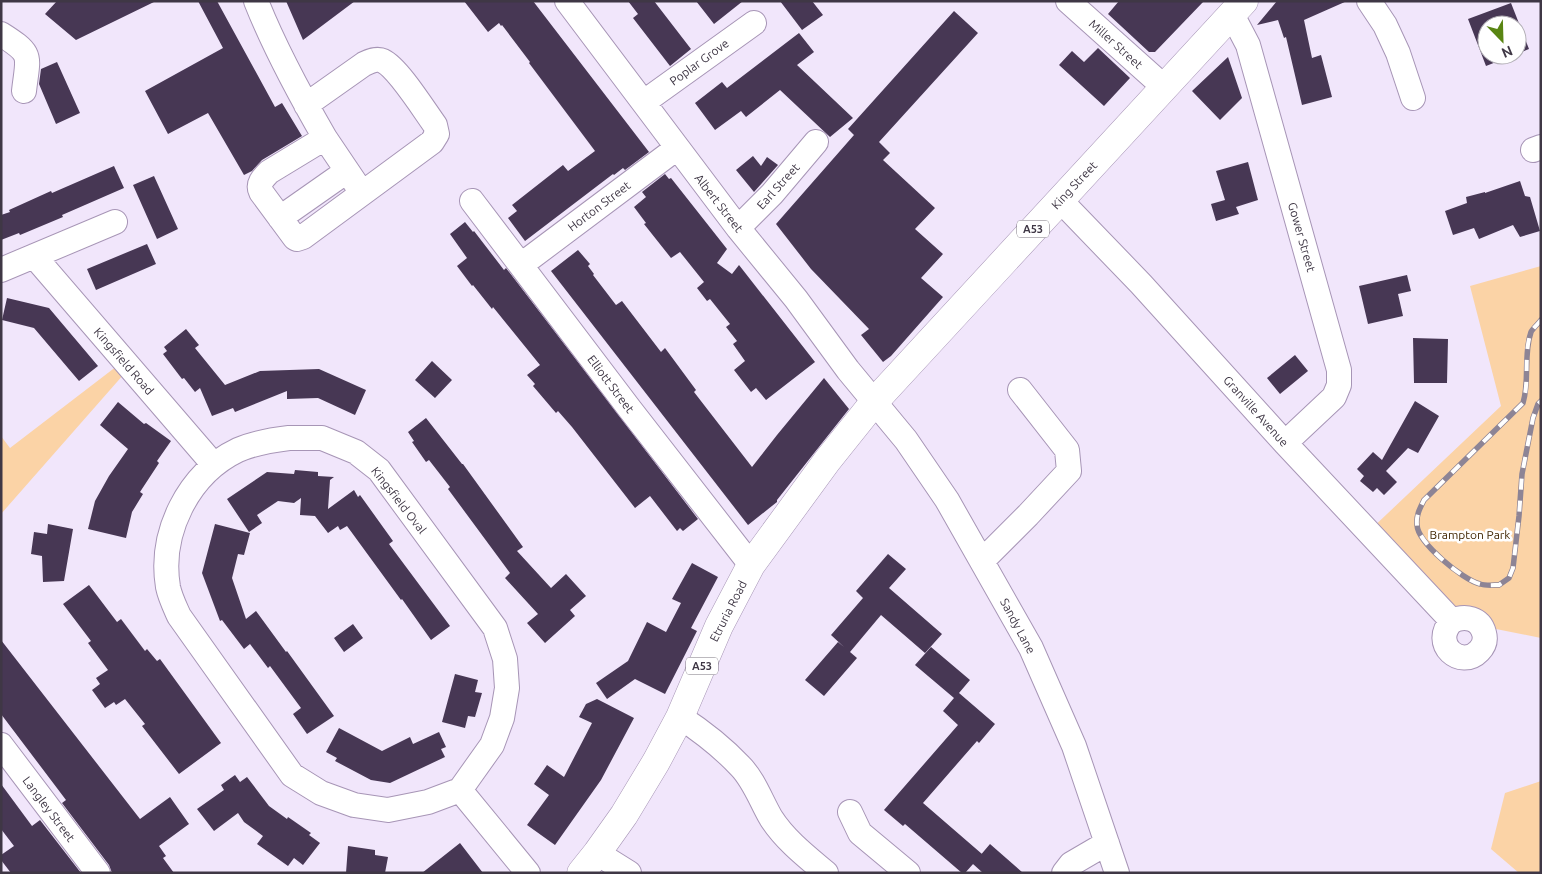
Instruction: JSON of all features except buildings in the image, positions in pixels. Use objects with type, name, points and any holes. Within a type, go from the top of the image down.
[{"type":"highway","name":"King Street","points":[[827,461],[875,401],[1237,10]]},
{"type":"highway","name":"Etruria Road","points":[[589,863],[624,815],[656,762],[680,717],[719,626],[751,565],[827,461]]},
{"type":"street","points":[[256,1],[294,84],[325,138],[362,193]]},
{"type":"street","name":"Albert Street","points":[[567,1],[738,228],[796,298],[848,370],[875,401]]},
{"type":"street","points":[[1370,1],[1395,46],[1413,98]]},
{"type":"street","name":"Miller Street","points":[[1072,2],[1164,87]]},
{"type":"street","name":"Gower Street","points":[[1237,10],[1237,24],[1248,45],[1339,370],[1339,384],[1334,397],[1285,443]]},
{"type":"street","name":"Poplar Grove","points":[[644,102],[754,23]]},
{"type":"street","points":[[1,34],[24,50],[28,58],[24,92]]},
{"type":"street","points":[[306,105],[364,64],[374,60],[381,60],[389,65],[403,80],[435,125],[437,134],[432,142],[300,239],[294,238],[260,189],[262,180],[269,172],[325,138]]},
{"type":"street","name":"Earl Street","points":[[738,228],[772,194],[816,142]]},
{"type":"street","name":"Horton Street","points":[[521,265],[677,148]]},
{"type":"street","points":[[280,218],[348,171]]},
{"type":"street","name":"Granville Avenue","points":[[1060,200],[1141,284],[1285,443],[1452,621]]},
{"type":"street","name":"Elliott Street","points":[[472,201],[751,565]]},
{"type":"street","points":[[1,270],[115,222]]},
{"type":"street","name":"Kingsfield Road","points":[[34,256],[214,465]]},
{"type":"street","points":[[982,561],[1069,472],[1067,450],[1020,390]]},
{"type":"street","name":"Sandy Lane","points":[[875,401],[906,440],[942,492],[1030,648],[1074,746],[1117,873]]},
{"type":"street","name":"Kingsfield Oval","points":[[289,438],[322,438],[356,452],[379,470],[495,628],[505,659],[507,688],[502,718],[492,745],[460,790],[428,802],[388,810],[354,806],[321,793],[292,775],[179,616],[168,588],[166,561],[170,531],[180,508],[194,486],[214,465],[237,450],[261,442],[289,438]]},
{"type":"street","points":[[680,717],[696,728],[740,766],[772,820],[796,847],[826,873]]},
{"type":"street","name":"Langley Street","points":[[1,745],[98,873]]},
{"type":"street","points":[[460,790],[528,873]]},
{"type":"street","points":[[850,812],[860,833],[908,873]]},
{"type":"street","points":[[1064,873],[1071,864],[1107,843]]},
{"type":"street","points":[[589,863],[629,873]]},
{"type":"green space","name":"Brampton Park","points":[[1541,266],[1541,638],[1481,626],[1464,618],[1368,532],[1501,406],[1470,286]]},
{"type":"green space","points":[[117,366],[124,374],[1,514],[1,436],[10,448]]},
{"type":"green space","points":[[1541,781],[1541,873],[1519,873],[1491,849],[1505,793]]},
{"type":"railway","points":[[1541,320],[1532,330],[1529,341],[1523,403],[1424,500],[1418,515],[1417,525],[1419,533],[1433,551],[1463,576],[1480,584],[1499,585],[1509,578],[1513,568],[1522,474],[1533,418],[1541,401]]}]
